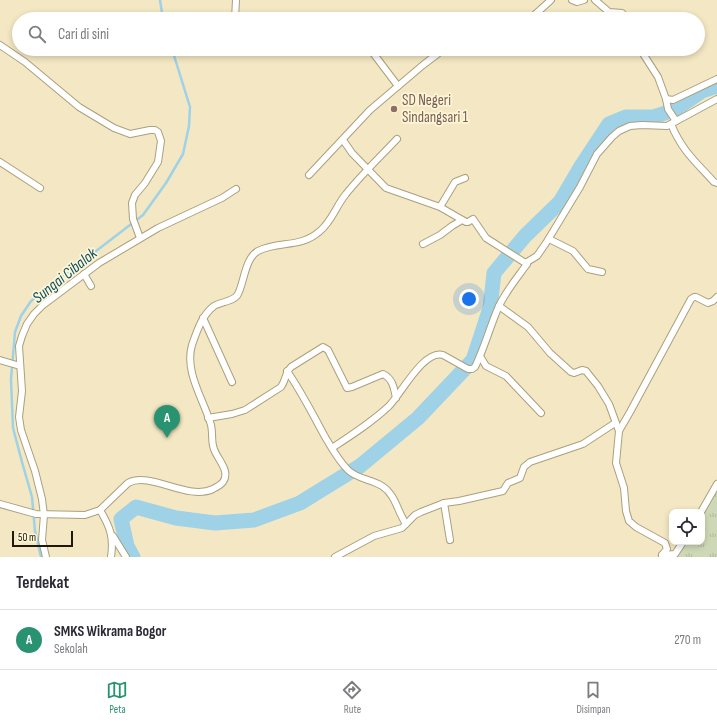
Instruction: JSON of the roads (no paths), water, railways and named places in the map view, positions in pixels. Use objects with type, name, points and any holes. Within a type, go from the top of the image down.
[{"type":"street","points":[[235,12],[236,0]]},
{"type":"street","points":[[538,12],[551,0]]},
{"type":"street","points":[[572,0],[578,2],[584,0]]},
{"type":"street","points":[[595,0],[609,12]]},
{"type":"street","points":[[0,45],[12,53]]},
{"type":"street","points":[[16,56],[30,65],[79,106],[120,131],[130,134],[150,130],[155,130],[158,132],[161,141],[158,162],[145,183],[135,195],[132,203],[133,221],[140,238]]},
{"type":"street","points":[[375,56],[398,86]]},
{"type":"street","points":[[309,175],[365,116],[398,86],[435,56]]},
{"type":"street","points":[[644,56],[658,78],[673,121],[676,138],[685,152],[714,182],[717,183]]},
{"type":"street","points":[[666,99],[673,100],[717,79]]},
{"type":"street","points":[[332,448],[372,420],[396,398],[414,372],[434,355],[440,354],[466,368],[472,369],[475,367],[499,306],[506,293],[527,264],[526,262],[537,256],[549,239],[580,187],[597,154],[612,137],[619,131],[630,126],[642,125],[664,127],[717,99]]},
{"type":"street","points":[[0,504],[36,514],[85,515],[100,510],[128,483],[132,481],[154,482],[199,493],[211,490],[221,485],[225,479],[225,473],[214,448],[212,430],[197,389],[190,358],[193,344],[203,318],[214,306],[233,299],[238,295],[249,262],[256,252],[276,245],[300,243],[322,230],[334,215],[346,194],[397,139]]},
{"type":"street","points":[[343,140],[352,153],[386,188],[440,207],[462,220],[468,222],[473,219],[486,238],[527,264]]},
{"type":"street","points":[[0,162],[40,188]]},
{"type":"street","points":[[440,207],[454,182],[465,178]]},
{"type":"street","points":[[46,557],[42,540],[44,515],[40,491],[20,423],[19,413],[22,391],[17,365],[20,342],[27,324],[43,305],[84,274],[140,238],[222,198],[236,189]]},
{"type":"street","points":[[423,244],[440,235],[462,220]]},
{"type":"street","points":[[549,239],[573,251],[588,269],[602,272]]},
{"type":"street","points":[[84,274],[91,286]]},
{"type":"street","points":[[660,556],[667,549],[665,543],[636,527],[628,519],[624,488],[616,463],[619,430],[691,299],[696,297],[703,302],[710,303],[717,297]]},
{"type":"street","points":[[499,306],[528,327],[550,353],[571,372],[574,373],[582,370],[586,371],[606,399],[619,430]]},
{"type":"street","points":[[203,318],[232,382]]},
{"type":"street","points":[[208,418],[232,414],[249,408],[281,387],[287,370],[312,353],[325,347],[330,354],[345,387],[352,387],[383,374],[389,377],[396,398]]},
{"type":"street","points":[[480,356],[486,366],[506,376],[541,412]]},
{"type":"street","points":[[3,361],[17,365]]},
{"type":"street","points":[[287,370],[332,448],[350,472],[378,484],[387,490],[396,502],[406,524]]},
{"type":"street","points":[[335,557],[374,536],[402,528],[415,515],[444,502],[459,501],[503,491],[508,483],[520,478],[524,467],[530,462],[583,444],[615,422]]},
{"type":"street","points":[[703,509],[717,484]]},
{"type":"street","points":[[444,502],[450,540]]},
{"type":"street","points":[[100,510],[112,535],[126,557]]},
{"type":"street","points":[[111,557],[113,548],[112,535]]},
{"type":"street","points":[[660,556],[675,554],[681,545]]},
{"type":"waterway","name":"Sungai Cibalok","points":[[160,0],[162,12]]},
{"type":"waterway","name":"Sungai Cibalok","points":[[41,557],[35,531],[32,497],[13,428],[11,379],[15,332],[21,316],[31,301],[143,215],[166,183],[183,154],[189,126],[190,107],[174,56]]},
{"type":"waterway","points":[[133,557],[127,546],[121,519],[136,507],[176,518],[215,523],[254,520],[300,503],[360,466],[418,418],[473,360],[490,308],[494,273],[525,236],[560,202],[609,124],[626,117],[653,117],[674,110],[702,91],[717,86]]},
{"type":"place","name":"SD Negeri Sindangsari 1","points":[[394,109]]},
{"type":"place","name":"SMKS Wikrama Bogor","points":[[167,438]]}]
